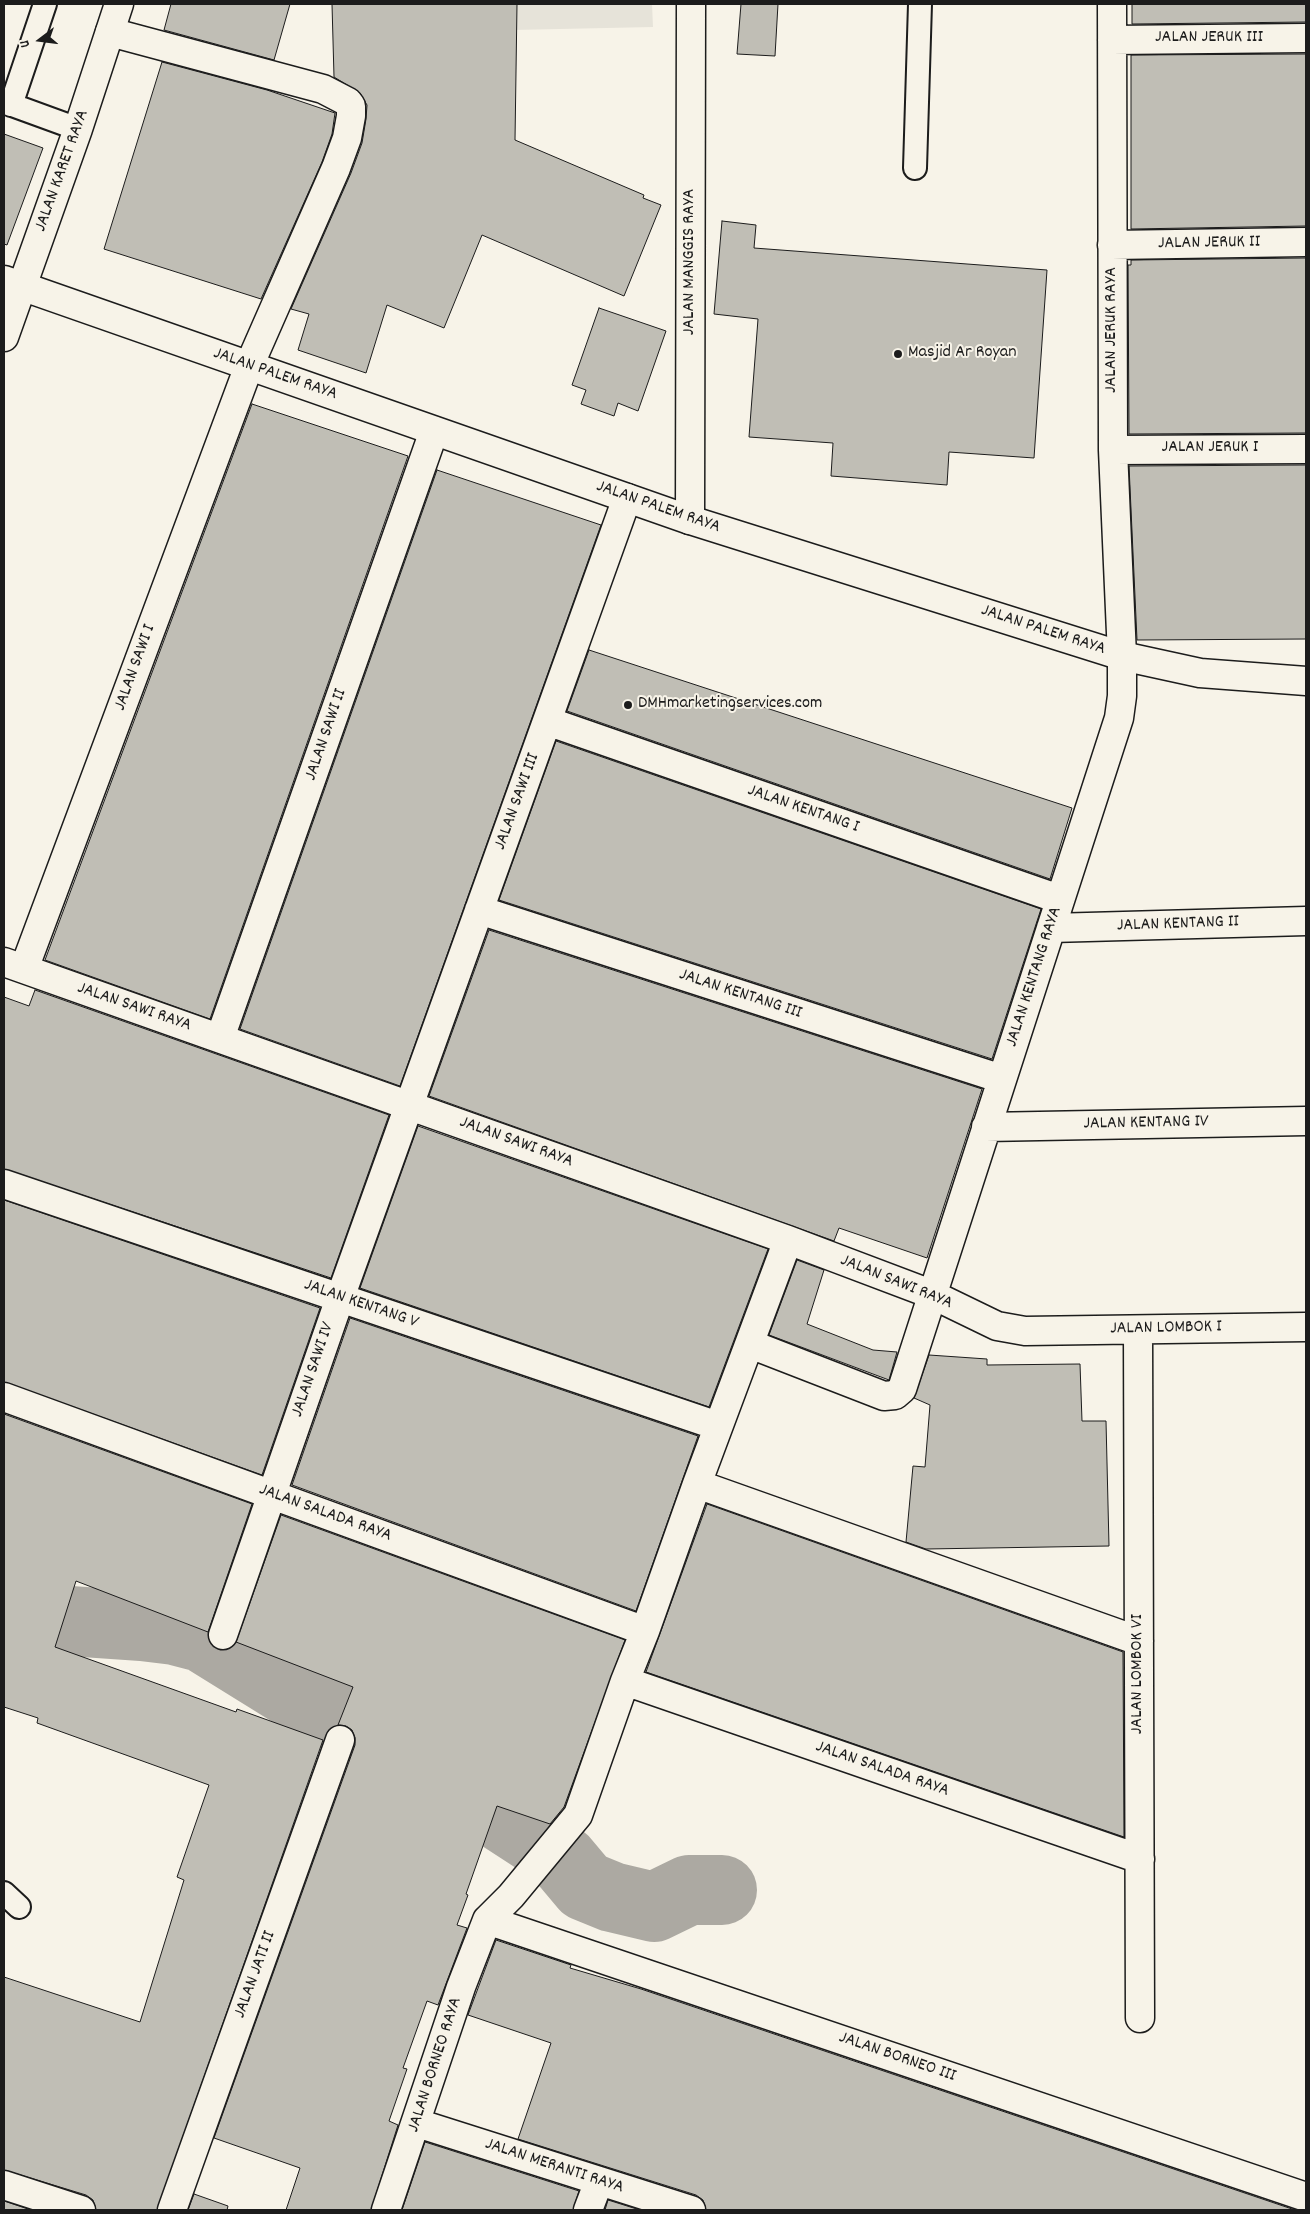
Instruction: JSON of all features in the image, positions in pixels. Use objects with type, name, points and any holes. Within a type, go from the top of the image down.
[{"type":"street","name":"JALAN KARET RAYA","points":[[4,337],[12,283],[78,129],[119,4]]},
{"type":"street","name":"JALAN MANGGIS RAYA","points":[[690,520],[691,4]]},
{"type":"street","name":"JALAN JERUK RAYA","points":[[1112,4],[1113,450],[1122,656]]},
{"type":"street","name":"JALAN SAWI I","points":[[14,966],[249,366],[336,168],[347,138],[351,116],[351,106],[343,98],[323,89],[110,32]]},
{"type":"street","name":"JALAN JERUK III","points":[[1112,40],[1306,38]]},
{"type":"street","name":"JALAN JERUK II","points":[[1112,245],[1306,242]]},
{"type":"street","name":"JALAN PALEM RAYA","points":[[12,283],[690,520],[1122,656],[1200,673],[1306,681]]},
{"type":"street","name":"JALAN SAWI II","points":[[220,1038],[434,431]]},
{"type":"street","name":"JALAN JERUK I","points":[[1113,450],[1306,449]]},
{"type":"street","name":"JALAN SAWI III","points":[[409,1105],[627,498]]},
{"type":"street","name":"JALAN KENTANG RAYA","points":[[750,1344],[884,1396],[896,1394],[902,1389],[931,1294],[1119,718],[1122,696],[1122,656]]},
{"type":"street","name":"JALAN KENTANG I","points":[[548,721],[1059,899]]},
{"type":"street","name":"JALAN KENTANG III","points":[[479,910],[1002,1079]]},
{"type":"street","name":"JALAN KENTANG II","points":[[1050,928],[1306,922]]},
{"type":"street","name":"JALAN SAWI RAYA","points":[[14,966],[788,1240],[931,1294],[997,1326],[1026,1331]]},
{"type":"street","name":"JALAN SAWI IV","points":[[222,1635],[270,1494],[409,1105]]},
{"type":"street","name":"JALAN KENTANG IV","points":[[986,1127],[1306,1120]]},
{"type":"street","name":"JALAN KENTANG V","points":[[4,1184],[718,1426]]},
{"type":"street","points":[[487,1920],[511,1896],[578,1815],[624,1682],[646,1631],[718,1426],[788,1240]]},
{"type":"street","name":"JALAN LOMBOK I","points":[[1026,1331],[1306,1327]]},
{"type":"street","name":"JALAN LOMBOK VI","points":[[1138,1330],[1140,2018]]},
{"type":"street","name":"JALAN SALADA RAYA","points":[[4,1397],[646,1631]]},
{"type":"street","points":[[697,1484],[1139,1641]]},
{"type":"street","name":"JALAN SALADA RAYA","points":[[624,1682],[1140,1859]]},
{"type":"street","name":"JALAN JATI II","points":[[172,2210],[340,1740]]},
{"type":"street","name":"JALAN BORNEO RAYA","points":[[386,2210],[417,2123],[461,1988],[487,1920]]},
{"type":"street","name":"JALAN BORNEO III","points":[[487,1920],[1306,2197]]},
{"type":"street","name":"JALAN MERANTI RAYA","points":[[417,2123],[692,2210]]},
{"type":"street","points":[[588,2210],[599,2181]]},
{"type":"street","points":[[4,2185],[81,2210]]},
{"type":"lane","points":[[45,4],[8,103],[78,129]]},
{"type":"lane","points":[[914,168],[920,4]]},
{"type":"shaded area","points":[[447,4],[652,4],[653,27],[513,30],[449,37]]},
{"type":"building","points":[[171,4],[290,4],[274,60],[164,30]]},
{"type":"building","points":[[332,4],[517,4],[515,140],[644,195],[643,198],[661,205],[624,296],[482,235],[444,328],[387,305],[366,373],[298,350],[309,314],[291,309],[351,173],[362,143],[366,119],[367,105],[360,93],[334,77]]},
{"type":"building","points":[[741,4],[778,4],[775,56],[737,54]]},
{"type":"building","points":[[1132,4],[1306,4],[1306,22],[1132,24]]},
{"type":"building","points":[[1306,54],[1306,226],[1131,229],[1131,55]]},
{"type":"building","points":[[162,62],[267,90],[335,113],[332,134],[322,162],[261,299],[104,249]]},
{"type":"building","points":[[4,134],[43,148],[7,245],[4,244]]},
{"type":"building","name":"Masjid Ar Royan","points":[[722,221],[756,225],[754,248],[1047,270],[1034,458],[949,452],[947,485],[831,476],[833,443],[749,437],[758,319],[714,314]]},
{"type":"building","points":[[1306,258],[1306,433],[1129,434],[1128,265],[1131,265],[1131,260]]},
{"type":"building","points":[[599,308],[666,331],[638,411],[618,403],[614,416],[581,404],[586,390],[572,385]]},
{"type":"building","points":[[252,404],[408,456],[210,1019],[45,960]]},
{"type":"building","points":[[1306,465],[1306,639],[1137,640],[1129,466]]},
{"type":"building","points":[[437,470],[601,525],[400,1086],[240,1029]]},
{"type":"building","points":[[589,650],[1072,808],[1050,879],[567,711]]},
{"type":"building","points":[[556,741],[1041,909],[992,1059],[499,900]]},
{"type":"building","points":[[489,930],[982,1089],[927,1258],[839,1228],[834,1241],[429,1096]]},
{"type":"building","points":[[35,990],[389,1115],[331,1278],[4,1169],[4,997],[29,1006]]},
{"type":"building","points":[[418,1126],[768,1249],[709,1407],[360,1288]]},
{"type":"building","points":[[4,1200],[320,1308],[262,1475],[4,1382]]},
{"type":"building","points":[[797,1260],[824,1270],[807,1324],[873,1350],[897,1352],[889,1380],[769,1335]]},
{"type":"building","points":[[350,1318],[698,1436],[636,1611],[292,1485]]},
{"type":"building","points":[[929,1355],[987,1359],[987,1365],[1080,1364],[1082,1421],[1106,1421],[1109,1546],[926,1549],[906,1542],[913,1466],[925,1467],[930,1405],[914,1398]]},
{"type":"building","points":[[4,1414],[252,1504],[208,1632],[76,1581],[55,1647],[236,1712],[237,1709],[323,1740],[157,2210],[96,2210],[93,2200],[86,2195],[4,2170],[4,1977],[140,2022],[184,1880],[177,1877],[209,1785],[37,1723],[38,1718],[4,1707]]},
{"type":"building","points":[[707,1504],[1123,1652],[1124,1837],[646,1672]]},
{"type":"building","points":[[281,1515],[625,1640],[564,1807],[550,1824],[497,1806],[457,1925],[467,1928],[438,2005],[427,2001],[403,2068],[407,2069],[389,2121],[398,2125],[371,2210],[286,2210],[300,2168],[214,2138],[355,1745],[352,1730],[346,1726],[338,1725],[353,1687],[236,1642]]},
{"type":"building","points":[[496,1940],[571,1965],[570,1968],[641,1989],[1295,2210],[706,2210],[703,2200],[696,2195],[518,2139],[551,2043],[468,2015]]},
{"type":"building","points":[[425,2142],[579,2191],[573,2210],[402,2210]]},
{"type":"building","points":[[194,2194],[228,2206],[227,2210],[188,2210]]},
{"type":"building","points":[[608,2200],[640,2210],[605,2210]]},
{"type":"building","points":[[4,2201],[31,2210],[4,2210]]},
{"type":"waterway","points":[[4,1599],[55,1620],[142,1626],[175,1630],[202,1637],[302,1699],[406,1751],[476,1796],[497,1814],[537,1840],[564,1861],[585,1886],[612,1897],[654,1907],[689,1890],[722,1890]]},
{"type":"place","name":"Masjid Ar Royan","points":[[898,354]]},
{"type":"place","name":"DMHmarketingservices.com","points":[[628,705]]}]
